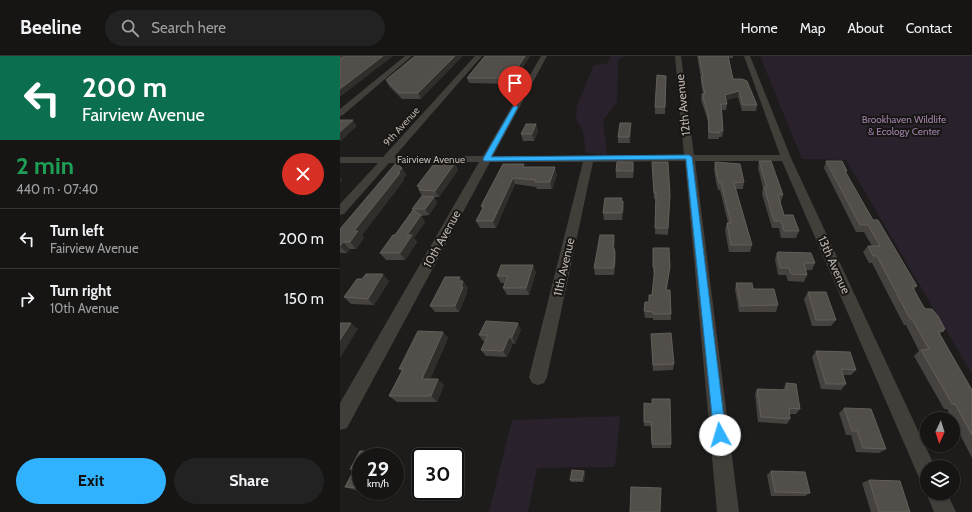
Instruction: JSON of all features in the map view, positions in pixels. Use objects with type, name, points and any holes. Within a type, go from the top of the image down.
[{"type":"street","points":[[340,112],[410,56]]},
{"type":"street","name":"9th Avenue","points":[[340,212],[479,56]]},
{"type":"street","name":"10th Avenue","points":[[340,421],[544,56]]},
{"type":"street","name":"12th Avenue","points":[[678,56],[728,512]]},
{"type":"street","name":"13th Avenue","points":[[747,56],[786,158],[921,460]]},
{"type":"street","name":"Fairview Avenue","points":[[340,160],[689,157],[786,158]]},
{"type":"street","name":"11th Avenue","points":[[538,377],[589,158]]},
{"type":"street","points":[[939,500],[944,512]]},
{"type":"green space","points":[[611,56],[624,56],[618,61],[617,102],[603,121],[607,155],[586,153],[583,131],[576,119],[577,105],[594,65],[608,63]]},
{"type":"green space","name":"Brookhaven Wildlife & Ecology Center","points":[[760,56],[972,56],[972,374],[846,160],[802,159]]},
{"type":"green space","points":[[620,416],[615,467],[537,468],[528,512],[489,512],[512,420]]},
{"type":"building","points":[[345,56],[383,56],[340,89],[340,59]]},
{"type":"building","points":[[415,56],[455,56],[418,93],[399,93],[386,80]]},
{"type":"building","points":[[485,56],[525,56],[511,78],[467,78]]},
{"type":"building","points":[[699,56],[728,56],[733,79],[742,79],[747,81],[757,105],[743,105],[739,91],[725,95],[727,104],[721,104],[723,131],[719,131],[719,133],[709,132],[708,114],[702,94],[705,94],[701,77],[703,77]]},
{"type":"building","points":[[657,75],[666,76],[665,107],[655,107]]},
{"type":"building","points":[[340,120],[353,120],[340,132]]},
{"type":"building","points":[[620,123],[631,123],[629,137],[618,137]]},
{"type":"building","points":[[526,124],[536,124],[532,134],[521,134]]},
{"type":"building","points":[[759,161],[771,161],[783,195],[778,195],[784,215],[793,215],[799,231],[784,231],[781,221],[774,221],[764,187],[767,187]]},
{"type":"building","points":[[826,161],[842,161],[847,171],[845,171],[873,220],[878,220],[917,286],[912,286],[923,306],[926,309],[932,309],[938,316],[945,329],[943,329],[944,331],[938,331],[972,390],[972,435],[960,412],[955,404],[952,404],[921,350],[929,349],[912,319],[910,319],[877,256],[873,256],[868,246],[880,246],[868,225],[860,225]]},
{"type":"building","points":[[617,162],[633,162],[633,171],[616,171]]},
{"type":"building","points":[[652,162],[668,162],[670,195],[668,228],[655,228],[656,193],[654,193]]},
{"type":"building","points":[[715,162],[740,164],[744,182],[734,183],[752,245],[731,245],[727,223],[731,223],[721,183],[719,183],[717,176]]},
{"type":"building","points":[[396,163],[402,168],[398,173],[400,173],[354,231],[358,231],[350,242],[343,242],[340,246],[340,229]]},
{"type":"building","points":[[441,163],[455,163],[435,191],[419,190],[421,187],[417,186],[433,165],[439,166]]},
{"type":"building","points":[[503,164],[524,164],[523,167],[555,167],[550,182],[535,182],[536,180],[513,178],[493,221],[476,221],[484,206],[481,206]]},
{"type":"building","points":[[422,196],[434,197],[425,209],[412,209]]},
{"type":"building","points":[[605,198],[622,198],[622,213],[603,213]]},
{"type":"building","points":[[413,210],[421,215],[407,235],[412,235],[400,253],[380,253],[393,235],[395,235]]},
{"type":"building","points":[[600,235],[614,235],[614,268],[594,268]]},
{"type":"building","points":[[653,248],[669,248],[670,267],[666,290],[670,290],[671,314],[653,314],[653,312],[644,311],[645,302],[649,302],[649,295],[652,295],[655,267],[653,267]]},
{"type":"building","points":[[778,252],[811,253],[815,263],[804,263],[807,275],[791,274],[789,268],[780,268]]},
{"type":"building","points":[[501,265],[533,265],[526,288],[503,288],[508,276],[497,276]]},
{"type":"building","points":[[366,274],[383,274],[368,299],[344,297],[357,279],[362,279]]},
{"type":"building","points":[[445,277],[460,277],[458,281],[463,281],[461,287],[463,287],[455,306],[430,306]]},
{"type":"building","points":[[736,283],[752,283],[753,289],[774,289],[778,305],[741,306]]},
{"type":"building","points":[[808,292],[826,292],[836,320],[816,320]]},
{"type":"building","points":[[486,321],[518,323],[512,337],[509,337],[503,351],[481,350],[488,335],[479,335]]},
{"type":"building","points":[[340,323],[351,323],[340,340]]},
{"type":"building","points":[[418,331],[443,332],[422,379],[438,379],[431,396],[389,396],[403,369],[399,369]]},
{"type":"building","points":[[671,333],[674,364],[653,365],[651,334]]},
{"type":"building","points":[[816,351],[850,352],[856,370],[841,369],[846,384],[826,384]]},
{"type":"building","points":[[786,383],[796,384],[800,409],[789,408],[790,419],[761,417],[757,389],[787,390]]},
{"type":"building","points":[[652,399],[670,399],[671,444],[652,444],[651,422],[644,422],[644,403],[652,404]]},
{"type":"building","points":[[844,408],[871,409],[886,449],[863,448],[857,431],[852,431]]},
{"type":"building","points":[[572,470],[584,471],[582,480],[570,480]]},
{"type":"building","points":[[771,471],[805,472],[810,493],[775,492]]},
{"type":"building","points":[[352,474],[352,487],[345,487]]},
{"type":"building","points":[[869,480],[900,481],[910,512],[879,512]]},
{"type":"building","points":[[631,487],[661,488],[660,512],[630,512]]},
{"type":"route","points":[[515,107],[487,159],[689,157],[720,435]]}]
